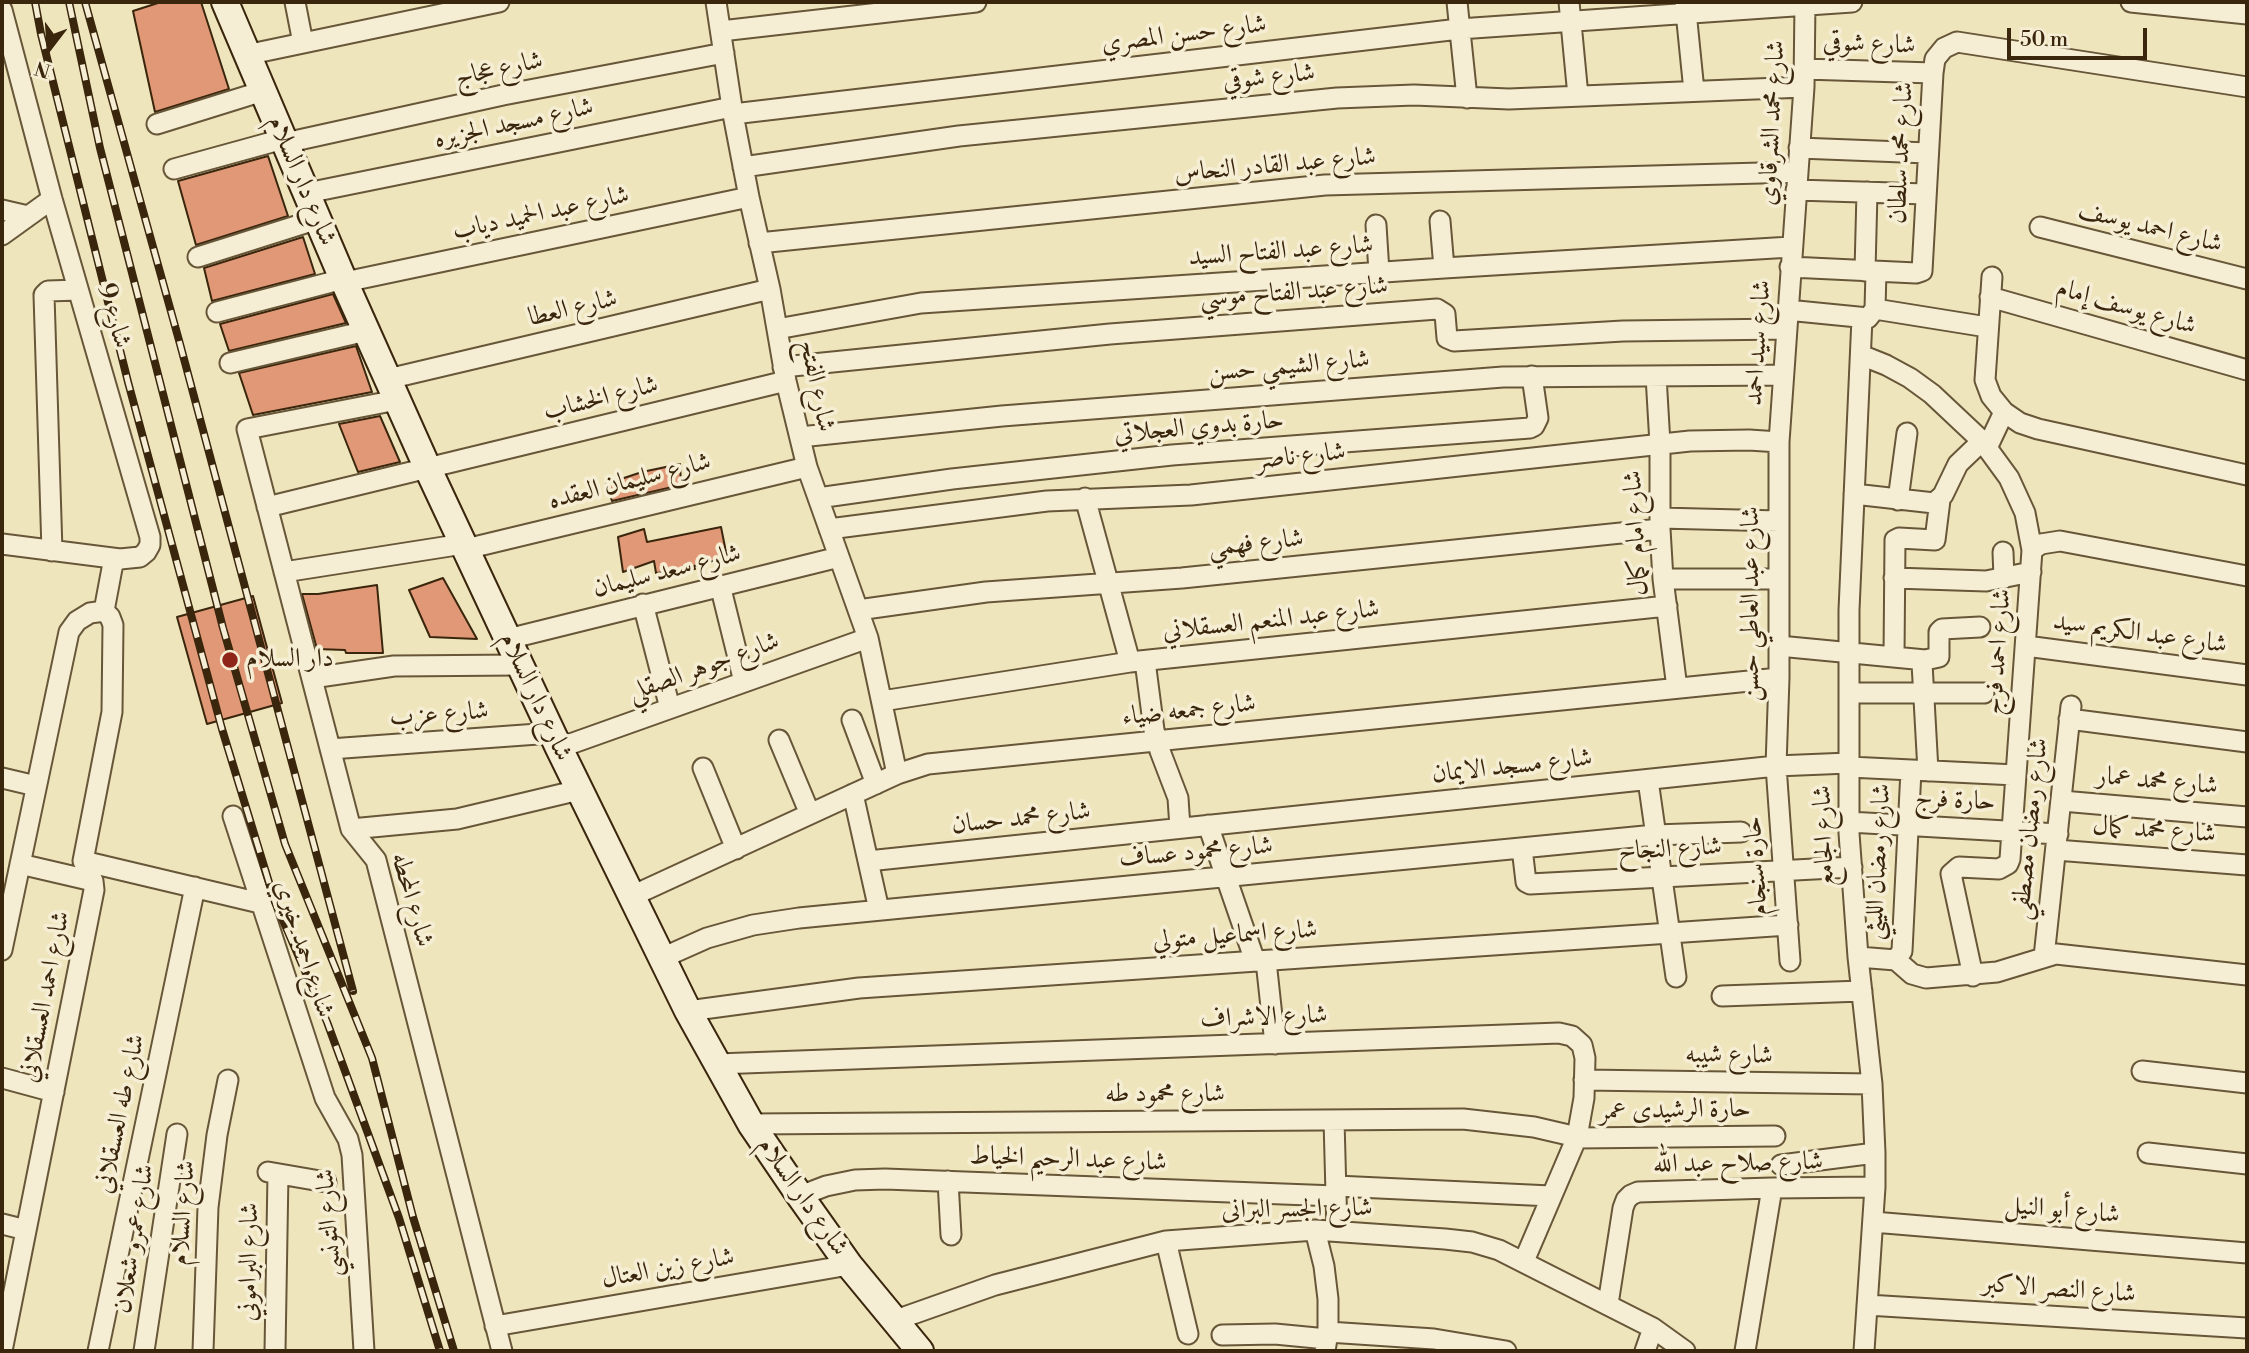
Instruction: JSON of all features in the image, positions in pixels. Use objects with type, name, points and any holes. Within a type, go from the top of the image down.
[{"type":"main road","name":"شارع دار السلام","points":[[225,2],[428,469],[555,741],[688,1011],[751,1124],[800,1196],[849,1265],[920,1351]]},
{"type":"street","points":[[295,2],[303,43]]},
{"type":"street","points":[[246,55],[499,2]]},
{"type":"street","name":"شارع الفتح","points":[[716,2],[743,167],[770,289],[785,374],[807,467],[867,638],[897,774]]},
{"type":"street","points":[[721,31],[976,2]]},
{"type":"street","points":[[1457,2],[1467,98]]},
{"type":"street","name":"شارع حسن المصري","points":[[733,111],[1459,29],[1570,11],[1852,2]]},
{"type":"street","points":[[2132,2],[2247,14]]},
{"type":"street","name":"شارع محمد الشرقاوي","points":[[1791,257],[1804,78],[1805,3]]},
{"type":"street","points":[[1686,8],[1694,91]]},
{"type":"street","name":"شارع 9","points":[[2,10],[51,199],[150,537],[150,545],[140,557],[120,559]]},
{"type":"street","points":[[1570,11],[1578,96]]},
{"type":"street","name":"شارع محمد سلطان","points":[[1791,257],[1870,271],[1919,274],[1922,271],[1935,59],[1944,48],[1957,42],[2247,87]]},
{"type":"street","name":"شارع عجاج","points":[[174,169],[284,141],[503,95],[724,53]]},
{"type":"street","name":"شارع شوقي","points":[[743,167],[959,136],[1336,98],[1388,95],[1467,98],[1578,96],[1694,91],[1804,78],[1933,73]]},
{"type":"street","points":[[158,124],[263,91]]},
{"type":"street","name":"شارع مسجد الجزيره","points":[[307,193],[733,111]]},
{"type":"street","points":[[1799,148],[1928,153]]},
{"type":"street","name":"شارع عبد القادر النحاس","points":[[759,243],[1325,185],[1796,181],[1867,192],[1926,194]]},
{"type":"street","points":[[1867,192],[1870,271]]},
{"type":"street","name":"شارع عبد الحميد دياب","points":[[216,313],[344,281],[749,197]]},
{"type":"street","points":[[2,235],[51,199]]},
{"type":"street","points":[[2,210],[28,216]]},
{"type":"street","points":[[198,257],[318,219]]},
{"type":"street","points":[[1440,221],[1444,268]]},
{"type":"street","points":[[1377,225],[1379,272]]},
{"type":"street","name":"شارع احمد يوسف","points":[[2040,227],[2247,279]]},
{"type":"street","name":"شارع عبد الفتاح السيد","points":[[777,329],[921,303],[1444,268],[1791,257]]},
{"type":"street","name":"شارع سيد احمد","points":[[1779,442],[1791,257]]},
{"type":"street","name":"شارع الجامع","points":[[1864,1351],[1875,1153],[1872,1084],[1858,957],[1849,822],[1849,653],[1861,355],[1869,313],[1870,271]]},
{"type":"street","name":"شارع يوسف إمام","points":[[1987,327],[1991,287],[2247,370]]},
{"type":"street","name":"شارع العطا","points":[[247,429],[770,289]]},
{"type":"street","points":[[52,551],[44,295],[48,291],[78,290]]},
{"type":"street","name":"شارع عبد الفتاح موسي","points":[[785,374],[1110,334],[1437,309],[1444,314],[1447,338],[1454,341],[1787,319]]},
{"type":"street","points":[[1787,319],[1869,313],[1987,327],[1985,380],[1991,396],[2004,412],[2020,422],[2038,429],[2247,475]]},
{"type":"street","points":[[230,363],[366,331]]},
{"type":"street","name":"شارع احمد فرج","points":[[1861,355],[1910,378],[1932,394],[1984,445],[2009,478],[2020,501],[2032,550],[2010,859],[2004,867],[1959,867],[1951,874],[1973,976]]},
{"type":"street","name":"شارع الخشاب","points":[[267,506],[428,469],[785,374]]},
{"type":"street","name":"شارع الشيمي حسن","points":[[800,437],[1002,416],[1503,377],[1783,375]]},
{"type":"street","name":"حارة بدوي العجلاتي","points":[[818,498],[952,479],[1172,455],[1530,428],[1537,423],[1538,418],[1532,376]]},
{"type":"street","name":"شارع امام كمال","points":[[1656,376],[1663,579],[1677,688]]},
{"type":"street","points":[[1894,657],[1895,540],[1935,540],[1940,500],[1958,464],[1984,445],[2004,412]]},
{"type":"street","name":"شارع المحطه","points":[[247,429],[351,829],[376,860],[502,1351]]},
{"type":"street","points":[[1898,500],[1907,433]]},
{"type":"street","name":"شارع ناصر","points":[[829,529],[1047,501],[1191,495],[1660,444],[1719,440],[1779,442]]},
{"type":"street","name":"شارع عبد العاطي حسن","points":[[1776,766],[1779,678],[1779,442]]},
{"type":"street","name":"شارع سليمان العقده","points":[[284,572],[465,547],[807,467]]},
{"type":"street","points":[[1854,494],[1928,503],[1940,500]]},
{"type":"street","points":[[1085,498],[1109,584],[1137,662],[1157,740],[1178,798],[1180,828]]},
{"type":"street","name":"شارع فهمي","points":[[858,610],[986,592],[1109,584],[1660,524],[1779,521]]},
{"type":"street","points":[[2032,550],[2041,544],[2060,541],[2247,576]]},
{"type":"street","points":[[2,544],[120,559]]},
{"type":"street","points":[[2003,552],[2004,578]]},
{"type":"street","name":"شارع سعد سليمان","points":[[508,639],[839,556]]},
{"type":"street","points":[[104,611],[111,567],[120,559]]},
{"type":"street","points":[[1894,578],[1986,581],[2031,572]]},
{"type":"street","points":[[1663,579],[1779,579]]},
{"type":"street","points":[[720,586],[744,682]]},
{"type":"street","points":[[643,604],[670,708]]},
{"type":"street","name":"شارع عبد المنعم العسقلاني","points":[[883,701],[1137,662],[1667,606]]},
{"type":"street","points":[[2,950],[69,632],[77,621],[90,613],[104,611]]},
{"type":"street","points":[[104,611],[113,625],[112,712],[83,861],[260,903]]},
{"type":"street","points":[[1779,646],[1925,660],[1940,657],[1939,632],[1942,629],[1980,627]]},
{"type":"street","name":"شارع جوهر الصقلي","points":[[555,741],[670,708],[867,638]]},
{"type":"street","name":"شارع عبد الكريم سيد","points":[[2026,646],[2247,675]]},
{"type":"street","name":"شارع رمضان الليثي","points":[[1858,957],[1896,960],[1902,951],[1908,824],[1920,771],[1922,666],[1925,660]]},
{"type":"street","points":[[312,678],[394,666],[520,665]]},
{"type":"street","name":"شارع جمعه ضياء","points":[[632,896],[897,774],[937,763],[1779,678]]},
{"type":"street","points":[[1849,693],[1984,693]]},
{"type":"street","name":"شارع رمضان مصطفي","points":[[2043,957],[2070,712],[2247,742]]},
{"type":"street","points":[[852,720],[876,784]]},
{"type":"street","points":[[779,740],[810,814]]},
{"type":"street","name":"شارع عزب","points":[[330,749],[555,741]]},
{"type":"street","name":"شارع مسجد الايمان","points":[[1180,828],[1776,766],[1849,765],[2016,775]]},
{"type":"street","name":"حارة سنجام","points":[[1776,766],[1790,961]]},
{"type":"street","points":[[703,768],[736,849]]},
{"type":"street","points":[[2,778],[36,786]]},
{"type":"street","points":[[1648,780],[1676,977]]},
{"type":"street","points":[[351,829],[457,819],[579,790]]},
{"type":"street","points":[[853,794],[879,910]]},
{"type":"street","name":"شارع محمد عمار","points":[[2062,800],[2247,817]]},
{"type":"street","name":"شارع احمد خيري","points":[[233,816],[325,1098]]},
{"type":"street","name":"حارة فرج","points":[[1849,822],[2012,830],[2057,842]]},
{"type":"street","points":[[1208,825],[1260,961],[1275,1044]]},
{"type":"street","name":"شارع محمد حسان","points":[[868,861],[1180,828]]},
{"type":"street","name":"شارع محمود عساف","points":[[662,958],[708,938],[753,925],[799,918],[1656,835],[1741,832]]},
{"type":"street","name":"شارع محمد كمال","points":[[2057,842],[2247,865]]},
{"type":"street","name":"شارع النجاح","points":[[1522,848],[1528,884],[1852,867]]},
{"type":"street","name":"شارع احمد العسقلاني","points":[[2,1351],[94,890],[93,881],[83,861]]},
{"type":"street","points":[[20,864],[93,881]]},
{"type":"street","name":"شارع طه العسقلاني","points":[[98,1351],[195,887]]},
{"type":"street","name":"شارع اسماعيل متولي","points":[[688,1011],[859,988],[1788,925]]},
{"type":"street","points":[[1896,960],[1919,977],[1973,976],[1997,972],[2043,957],[2070,955],[2247,975]]},
{"type":"street","points":[[1722,996],[1862,991]]},
{"type":"street","name":"شارع الاشراف","points":[[718,1064],[1559,1034],[1572,1036],[1582,1045],[1585,1058],[1584,1098],[1576,1138],[1524,1261]]},
{"type":"street","points":[[2141,1071],[2247,1083]]},
{"type":"street","points":[[2,1078],[54,1091]]},
{"type":"street","name":"شارع السلام","points":[[203,1351],[208,1207],[217,1135],[228,1080]]},
{"type":"street","name":"شارع شيبه","points":[[1584,1080],[1872,1084]]},
{"type":"street","name":"شارع التونسي","points":[[325,1098],[348,1139],[352,1155],[365,1351]]},
{"type":"street","name":"شارع محمود طه","points":[[751,1124],[1463,1119],[1534,1127],[1576,1138]]},
{"type":"street","points":[[1334,1120],[1337,1231]]},
{"type":"street","name":"شارع عمرو شعلان","points":[[144,1351],[177,1134]]},
{"type":"street","name":"حارة الرشيدى عمر","points":[[1576,1138],[1775,1136]]},
{"type":"street","points":[[1781,1165],[1875,1153]]},
{"type":"street","points":[[2148,1153],[2247,1164]]},
{"type":"street","name":"شارع البراموني","points":[[275,1351],[273,1173],[326,1182]]},
{"type":"street","name":"شارع عبد الرحيم الخياط","points":[[800,1196],[826,1186],[855,1180],[1551,1196]]},
{"type":"street","points":[[948,1181],[951,1235]]},
{"type":"street","name":"شارع صلاح عبد الله","points":[[1608,1304],[1623,1208],[1631,1195],[1639,1192],[1875,1187]]},
{"type":"street","points":[[1745,1351],[1772,1188]]},
{"type":"street","name":"شارع أبو النيل","points":[[1873,1222],[2247,1253]]},
{"type":"street","points":[[2,1224],[26,1230]]},
{"type":"street","points":[[1315,1230],[1324,1266],[1328,1299],[1326,1341]]},
{"type":"street","name":"شارع الجسر البرانى","points":[[894,1321],[995,1285],[1166,1241],[1315,1230],[1472,1242],[1499,1250],[1653,1328],[1685,1351]]},
{"type":"street","points":[[1166,1241],[1188,1334]]},
{"type":"street","name":"شارع زين العتال","points":[[495,1326],[849,1265]]},
{"type":"street","name":"شارع النصر الاكبر","points":[[1867,1305],[2247,1328]]},
{"type":"street","points":[[1645,1351],[1653,1328]]},
{"type":"street","points":[[1222,1335],[1275,1334],[1326,1341],[1399,1344],[1467,1343],[1506,1351]]},
{"type":"building","points":[[161,2],[201,2],[229,89],[155,112],[133,11]]},
{"type":"building","points":[[268,156],[288,216],[196,245],[178,181]]},
{"type":"building","points":[[303,237],[315,274],[212,301],[204,268]]},
{"type":"building","points":[[333,294],[346,323],[229,351],[220,324]]},
{"type":"building","points":[[356,346],[372,392],[253,415],[239,373]]},
{"type":"building","points":[[380,416],[400,462],[358,472],[339,424]]},
{"type":"building","points":[[680,464],[681,485],[612,501],[606,484],[642,472]]},
{"type":"building","points":[[721,527],[727,557],[694,566],[695,569],[656,573],[654,561],[623,572],[618,537],[644,529],[647,542]]},
{"type":"building","points":[[443,578],[477,639],[430,637],[409,590]]},
{"type":"building","points":[[377,585],[383,653],[346,653],[345,650],[317,649],[302,594]]},
{"type":"building","name":"دار السلام","points":[[253,596],[282,703],[207,724],[177,617]]},
{"type":"railway","points":[[35,2],[128,382],[222,729],[275,902],[327,1022],[399,1218],[440,1351]]},
{"type":"railway","points":[[69,2],[100,148],[223,628],[285,844],[372,1058],[413,1217],[454,1351]]},
{"type":"railway","points":[[85,2],[180,344],[353,991]]},
{"type":"place","name":"دار السلام","points":[[230,660]]}]
